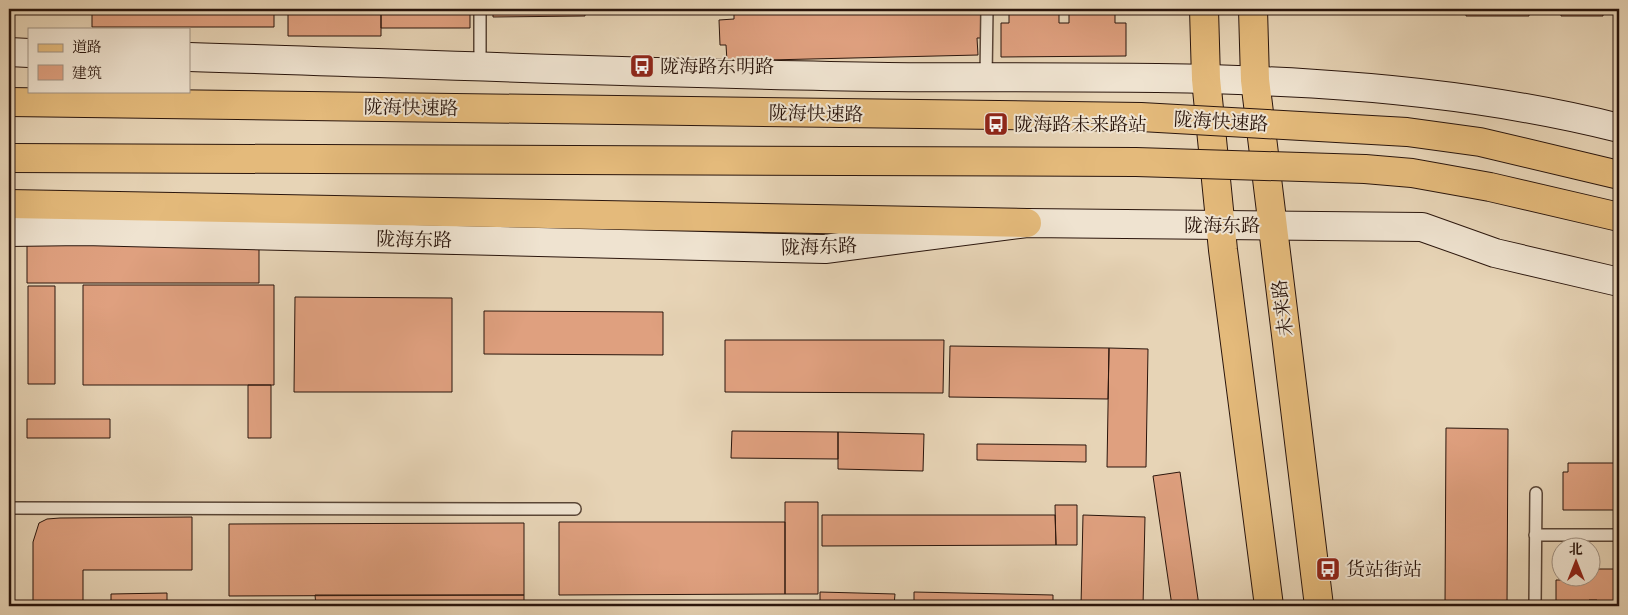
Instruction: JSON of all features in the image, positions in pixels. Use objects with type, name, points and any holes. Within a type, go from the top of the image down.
[{"type":"main road","points":[[1204,9],[1206,79],[1221,226],[1269,606]]},
{"type":"main road","name":"未来路","points":[[1253,9],[1255,80],[1319,606]]},
{"type":"main road","name":"陇海快速路","points":[[9,102],[1179,119],[1407,132],[1480,142],[1619,175]]},
{"type":"main road","points":[[9,158],[1136,162],[1365,169],[1412,173],[1490,187],[1619,217]]},
{"type":"main road","points":[[9,204],[1027,223]]},
{"type":"street","points":[[9,52],[28,53]]},
{"type":"street","points":[[190,57],[986,78],[1255,80],[1391,90],[1530,110],[1619,128]]},
{"type":"street","name":"陇海东路","points":[[9,232],[84,231],[825,249],[1027,223],[1422,227],[1495,253],[1619,282]]},
{"type":"lane","points":[[480,9],[480,66]]},
{"type":"lane","points":[[986,78],[987,9]]},
{"type":"lane","points":[[1535,606],[1536,494]]},
{"type":"lane","points":[[9,508],[575,509]]},
{"type":"lane","points":[[1535,535],[1619,535]]},
{"type":"building","points":[[92,9],[274,9],[274,27],[92,27]]},
{"type":"building","points":[[288,9],[381,9],[381,36],[288,36]]},
{"type":"building","points":[[381,9],[470,9],[470,28],[381,28]]},
{"type":"building","points":[[493,9],[585,9],[585,16],[493,17]]},
{"type":"building","points":[[969,9],[969,14],[983,14],[983,38],[977,38],[978,55],[727,61],[726,45],[720,45],[719,20],[734,19],[734,14]]},
{"type":"building","points":[[1466,9],[1619,9],[1619,16],[1614,16],[1613,10],[1603,10],[1603,16],[1561,16],[1561,10],[1529,10],[1529,16],[1466,16]]},
{"type":"building","points":[[1115,11],[1115,23],[1126,23],[1126,56],[1001,57],[1001,23],[1009,23],[1009,12],[1059,12],[1059,23],[1069,23],[1069,12]]},
{"type":"building","points":[[27,239],[259,239],[259,283],[27,283]]},
{"type":"building","points":[[83,285],[274,285],[274,385],[83,385]]},
{"type":"building","points":[[28,286],[55,286],[55,384],[28,384]]},
{"type":"building","points":[[295,297],[452,298],[452,392],[294,392]]},
{"type":"building","points":[[484,311],[663,312],[663,355],[484,354]]},
{"type":"building","points":[[725,340],[944,340],[943,393],[725,392]]},
{"type":"building","points":[[950,346],[1109,348],[1108,399],[949,397]]},
{"type":"building","points":[[1109,348],[1148,349],[1146,467],[1107,467]]},
{"type":"building","points":[[248,385],[271,385],[271,438],[248,438]]},
{"type":"building","points":[[27,419],[110,419],[110,438],[27,438]]},
{"type":"building","points":[[1446,428],[1508,429],[1507,606],[1445,606]]},
{"type":"building","points":[[732,431],[838,432],[838,459],[731,458]]},
{"type":"building","points":[[838,432],[924,434],[923,471],[838,469]]},
{"type":"building","points":[[977,444],[1086,445],[1086,462],[977,460]]},
{"type":"building","points":[[1568,463],[1615,463],[1615,473],[1619,473],[1619,510],[1563,510],[1563,472],[1568,472]]},
{"type":"building","points":[[1180,472],[1199,606],[1172,606],[1153,476]]},
{"type":"building","points":[[785,502],[818,502],[818,594],[785,594]]},
{"type":"building","points":[[1055,505],[1077,505],[1077,545],[1056,545]]},
{"type":"building","points":[[822,515],[1055,515],[1056,545],[822,546]]},
{"type":"building","points":[[1083,515],[1145,517],[1143,606],[1081,606]]},
{"type":"building","points":[[192,517],[192,570],[83,570],[83,606],[33,606],[33,542],[39,523],[47,519],[60,518]]},
{"type":"building","points":[[559,522],[785,522],[785,594],[559,595]]},
{"type":"building","points":[[524,523],[524,595],[229,596],[229,524]]},
{"type":"building","points":[[1600,569],[1619,569],[1619,606],[1597,606],[1597,600],[1589,600],[1589,606],[1562,606],[1562,603],[1556,603],[1556,588],[1600,588]]},
{"type":"building","points":[[820,592],[895,594],[894,606],[820,606]]},
{"type":"building","points":[[914,592],[1053,595],[1053,606],[914,606]]},
{"type":"building","points":[[167,593],[167,606],[111,606],[111,594]]},
{"type":"building","points":[[315,595],[524,595],[524,606],[316,606]]},
{"type":"place","name":"陇海路东明路","points":[[642,66]]},
{"type":"place","name":"陇海路未来路站","points":[[996,124]]},
{"type":"place","name":"货站街站","points":[[1328,569]]}]
